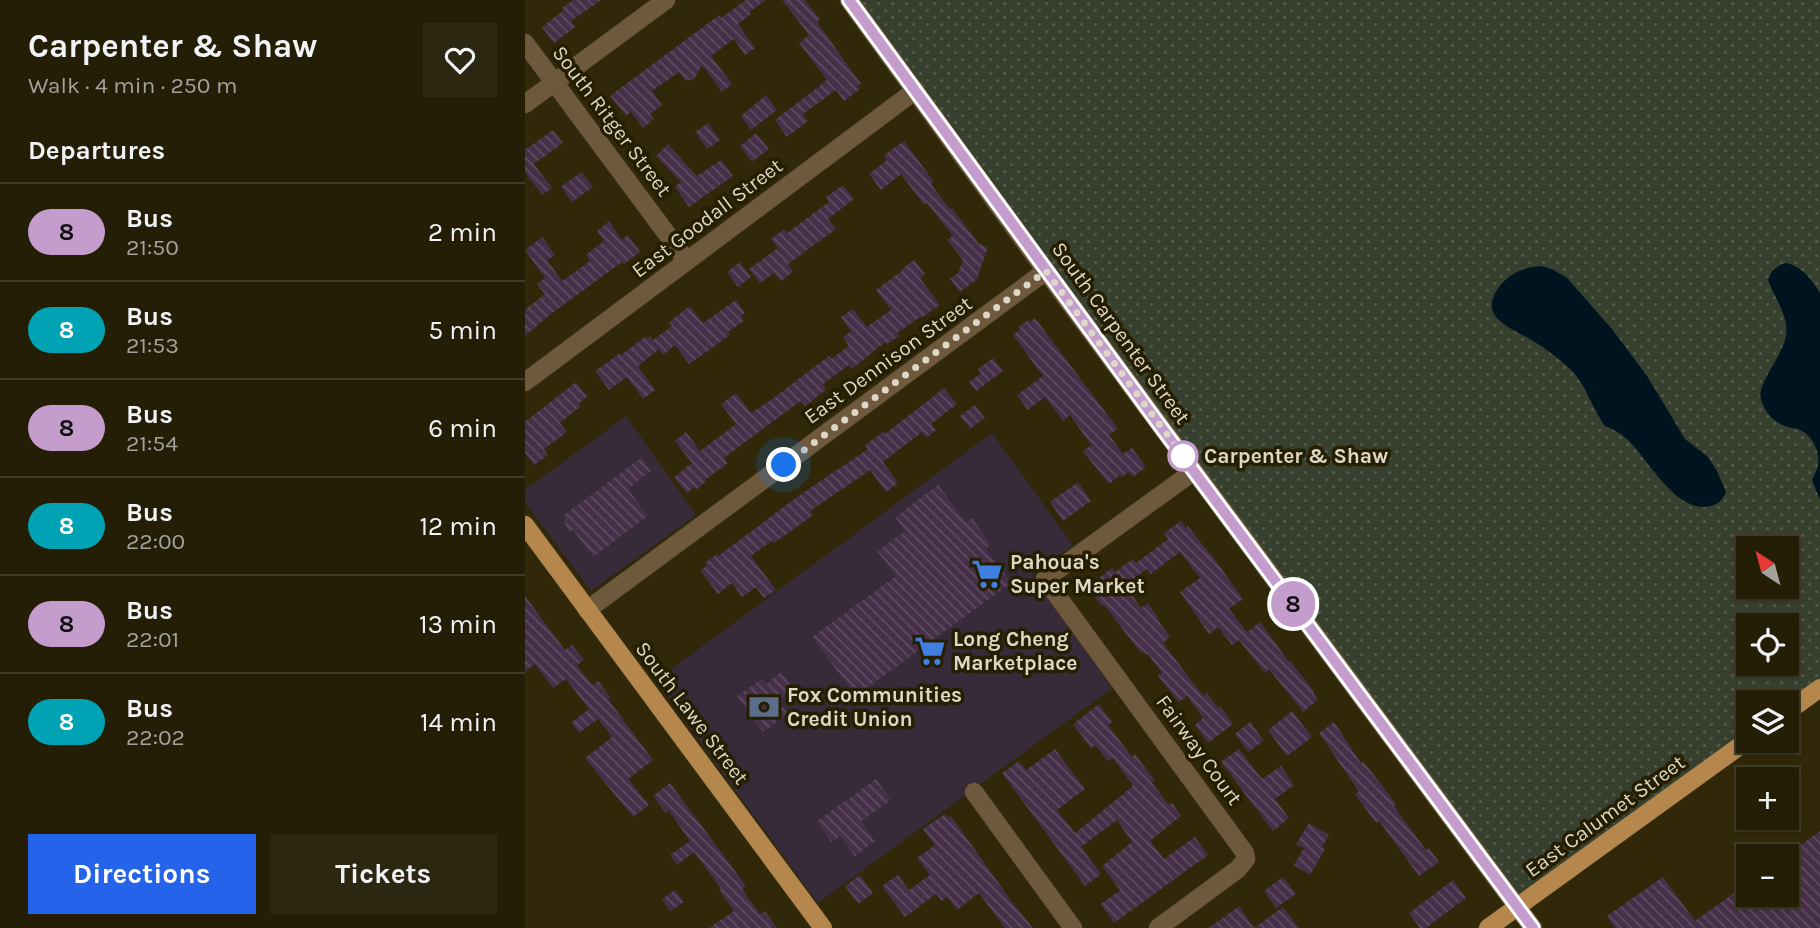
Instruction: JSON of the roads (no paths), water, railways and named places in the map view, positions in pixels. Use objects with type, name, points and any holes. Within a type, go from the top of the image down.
[{"type":"main road","name":"South Lawe Street","points":[[525,525],[823,928]]},
{"type":"main road","points":[[1799,703],[1820,688]]},
{"type":"main road","name":"East Calumet Street","points":[[1488,928],[1736,749]]},
{"type":"street","points":[[525,104],[666,0]]},
{"type":"street","name":"South Carpenter Street","points":[[849,0],[1046,271],[1533,928]]},
{"type":"street","name":"South Ritger Street","points":[[525,43],[687,261]]},
{"type":"street","name":"East Goodall Street","points":[[525,382],[916,90]]},
{"type":"street","name":"East Dennison Street","points":[[587,610],[1046,271]]},
{"type":"street","name":"Fairway Court","points":[[1158,928],[1238,869],[1246,859],[1245,853],[1045,579],[1194,471]]},
{"type":"street","points":[[974,792],[1073,928]]},
{"type":"water","points":[[1786,263],[1810,278],[1820,293],[1820,500],[1812,480],[1818,465],[1815,445],[1805,433],[1773,419],[1761,399],[1762,386],[1786,336],[1783,315],[1768,280],[1774,269]]},
{"type":"water","points":[[1541,266],[1567,278],[1612,329],[1647,376],[1685,439],[1707,456],[1726,492],[1718,503],[1699,507],[1677,496],[1629,441],[1605,426],[1581,382],[1571,370],[1543,347],[1500,321],[1494,314],[1493,298],[1503,282],[1518,272]]},
{"type":"place","name":"Carpenter & Shaw","points":[[1183,456]]},
{"type":"place","name":"Pahoua's Super Market","points":[[987,574]]},
{"type":"place","name":"Long Cheng Marketplace","points":[[930,651]]},
{"type":"place","name":"Fox Communities Credit Union","points":[[764,707]]}]
